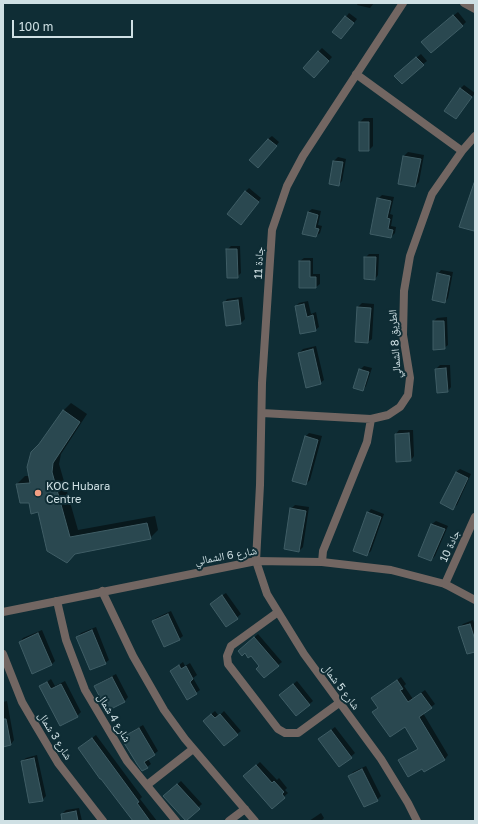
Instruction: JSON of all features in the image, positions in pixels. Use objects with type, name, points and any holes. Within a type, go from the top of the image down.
[{"type":"street","name":"جادة 11","points":[[256,561],[262,383],[272,230],[286,186],[303,156],[404,3]]},
{"type":"street","points":[[464,3],[475,9]]},
{"type":"street","points":[[356,74],[462,151]]},
{"type":"street","name":"الطريق 8 الشمالي","points":[[262,413],[371,419],[388,415],[400,407],[408,395],[410,378],[403,335],[404,291],[410,256],[432,194],[462,151],[475,136]]},
{"type":"street","points":[[322,562],[323,551],[367,442],[371,419]]},
{"type":"street","name":"جادة 10","points":[[445,584],[475,517]]},
{"type":"street","name":"شارع 6 الشمالي","points":[[3,612],[256,561],[322,562],[391,570],[445,584],[475,600]]},
{"type":"street","name":"شارع 5 شمال","points":[[256,561],[267,594],[304,654],[381,759],[408,803],[417,821]]},
{"type":"street","points":[[102,591],[133,656],[160,703],[193,749],[255,821]]},
{"type":"street","name":"شارع 4 شمال","points":[[57,601],[66,640],[85,690],[127,761],[176,821]]},
{"type":"street","points":[[278,612],[231,646],[227,656],[228,664],[278,729],[286,733],[298,733],[339,703]]},
{"type":"street","name":"شارع 3 شمال","points":[[3,654],[22,702],[58,763],[103,821]]},
{"type":"street","points":[[147,785],[193,749]]},
{"type":"street","points":[[229,821],[244,809]]},
{"type":"building","points":[[453,15],[463,26],[431,53],[421,42]]},
{"type":"building","points":[[345,16],[354,23],[341,39],[332,32]]},
{"type":"building","points":[[318,51],[329,61],[314,78],[303,68]]},
{"type":"building","points":[[416,57],[424,65],[402,84],[394,76]]},
{"type":"building","points":[[460,88],[472,97],[456,119],[444,111]]},
{"type":"building","points":[[359,122],[369,122],[369,151],[359,151]]},
{"type":"building","points":[[268,139],[277,146],[258,168],[249,160]]},
{"type":"building","points":[[403,156],[421,159],[415,187],[398,184]]},
{"type":"building","points":[[333,161],[343,162],[339,186],[329,184]]},
{"type":"building","points":[[474,183],[475,227],[474,231],[459,227]]},
{"type":"building","points":[[245,191],[259,202],[241,225],[227,214]]},
{"type":"building","points":[[377,198],[391,201],[387,218],[390,219],[388,229],[393,230],[391,238],[370,234]]},
{"type":"building","points":[[308,212],[318,215],[315,228],[319,229],[316,237],[302,234]]},
{"type":"building","points":[[226,249],[237,249],[238,278],[227,278]]},
{"type":"building","points":[[364,257],[376,257],[375,280],[364,279]]},
{"type":"building","points":[[299,261],[310,261],[310,277],[316,277],[316,288],[299,288]]},
{"type":"building","points":[[437,273],[450,276],[445,303],[432,300]]},
{"type":"building","points":[[238,300],[241,324],[226,326],[223,302]]},
{"type":"building","points":[[304,304],[307,317],[313,315],[316,331],[300,334],[295,306]]},
{"type":"building","points":[[357,307],[371,308],[368,343],[355,342]]},
{"type":"building","points":[[433,321],[444,321],[445,349],[433,350]]},
{"type":"building","points":[[313,349],[321,384],[306,388],[298,353]]},
{"type":"building","points":[[446,368],[448,392],[437,393],[435,369]]},
{"type":"building","points":[[359,369],[369,372],[363,391],[353,388]]},
{"type":"building","name":"KOC Hubara Centre","points":[[63,410],[80,422],[53,463],[52,472],[70,537],[147,523],[151,539],[75,554],[67,563],[47,551],[38,512],[31,514],[29,503],[20,503],[16,484],[30,483],[27,467],[31,452],[39,444]]},
{"type":"building","points":[[409,433],[411,461],[396,462],[395,434]]},
{"type":"building","points":[[305,436],[318,440],[306,485],[292,481]]},
{"type":"building","points":[[456,472],[468,478],[453,510],[440,503]]},
{"type":"building","points":[[290,508],[306,511],[299,552],[284,549]]},
{"type":"building","points":[[367,512],[381,517],[367,556],[353,551]]},
{"type":"building","points":[[431,524],[445,529],[431,561],[418,556]]},
{"type":"building","points":[[222,595],[238,619],[226,627],[210,604]]},
{"type":"building","points":[[168,614],[180,640],[164,647],[152,621]]},
{"type":"building","points":[[470,624],[475,640],[475,652],[467,654],[458,627]]},
{"type":"building","points":[[92,630],[106,664],[90,670],[76,637]]},
{"type":"building","points":[[38,633],[52,665],[32,674],[19,642]]},
{"type":"building","points":[[254,637],[279,666],[264,678],[256,669],[259,666],[251,656],[248,658],[245,653],[242,656],[238,651]]},
{"type":"building","points":[[179,665],[181,669],[186,666],[193,679],[190,682],[197,694],[187,700],[170,671]]},
{"type":"building","points":[[112,677],[125,702],[107,711],[94,686]]},
{"type":"building","points":[[397,680],[403,689],[400,690],[408,702],[421,693],[432,708],[419,717],[445,760],[424,772],[422,769],[408,777],[398,760],[418,749],[405,727],[390,737],[372,712],[378,708],[371,698]]},
{"type":"building","points":[[47,682],[51,689],[61,684],[78,717],[60,726],[39,686]]},
{"type":"building","points":[[293,684],[310,705],[296,716],[279,695]]},
{"type":"building","points":[[211,714],[215,718],[220,714],[238,735],[224,746],[203,721]]},
{"type":"building","points":[[3,719],[6,719],[11,745],[3,747]]},
{"type":"building","points":[[139,728],[155,755],[144,762],[148,768],[142,771],[121,738]]},
{"type":"building","points":[[331,730],[352,758],[339,767],[318,739]]},
{"type":"building","points":[[92,738],[139,802],[137,803],[150,821],[133,821],[78,748]]},
{"type":"building","points":[[34,758],[43,801],[29,803],[21,761]]},
{"type":"building","points":[[256,765],[272,783],[274,781],[284,792],[282,794],[285,798],[272,809],[243,776]]},
{"type":"building","points":[[362,769],[378,801],[364,807],[348,776]]},
{"type":"building","points":[[177,784],[200,809],[186,821],[163,796]]},
{"type":"building","points":[[76,811],[78,821],[62,821],[61,814]]},
{"type":"place","name":"KOC Hubara Centre","points":[[38,493]]}]
